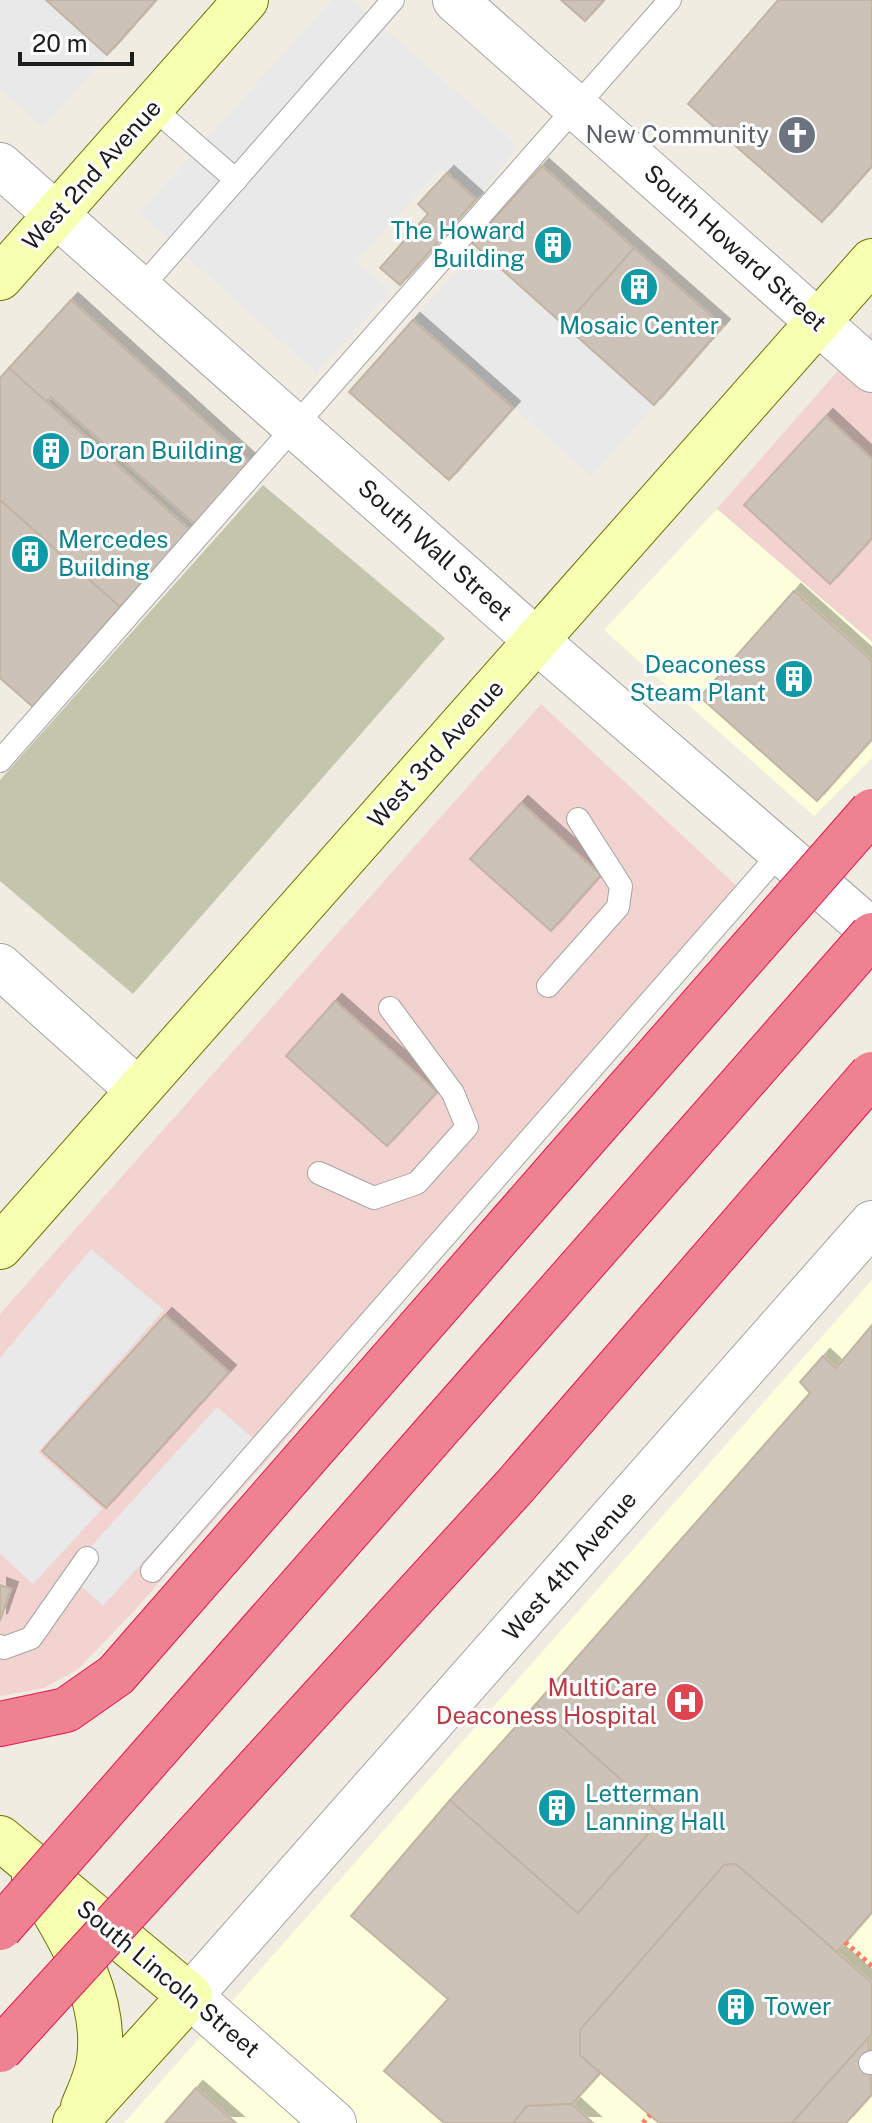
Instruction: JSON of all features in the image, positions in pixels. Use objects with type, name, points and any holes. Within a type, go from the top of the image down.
[{"type":"highway","points":[[0,1724],[66,1710],[116,1675],[872,811]]},
{"type":"highway","points":[[0,1928],[872,933]]},
{"type":"highway","points":[[0,2050],[516,1485],[872,1074]]},
{"type":"main road","name":"West 2nd Avenue","points":[[0,278],[246,0]]},
{"type":"main road","name":"West 3rd Avenue","points":[[0,1247],[872,261]]},
{"type":"main road","name":"South Lincoln Street","points":[[10,1846],[190,1996]]},
{"type":"main road","points":[[10,1846],[76,1954],[95,1995],[100,2015],[99,2063],[77,2121]]},
{"type":"main road","name":"West 4th Avenue","points":[[77,2121],[190,1996]]},
{"type":"street","name":"South Howard Street","points":[[455,0],[872,370]]},
{"type":"street","name":"South Wall Street","points":[[0,165],[872,933]]},
{"type":"street","points":[[0,966],[138,1090]]},
{"type":"street","name":"West 4th Avenue","points":[[190,1996],[872,1223]]},
{"type":"street","name":"South Lincoln Street","points":[[190,1996],[334,2123]]},
{"type":"lane","points":[[140,289],[393,0]]},
{"type":"lane","points":[[0,761],[670,0]]},
{"type":"lane","points":[[152,107],[236,180]]},
{"type":"lane","points":[[548,986],[618,907],[621,886],[578,819]]},
{"type":"lane","points":[[152,1571],[782,851]]},
{"type":"lane","points":[[319,1173],[374,1198],[417,1183],[467,1127],[453,1093],[390,1008]]},
{"type":"lane","points":[[0,1646],[4,1648],[31,1638],[87,1558]]},
{"type":"path","points":[[845,1942],[872,1966]]},
{"type":"path","points":[[643,2123],[650,2115]]},
{"type":"shaded area","points":[[0,0],[46,0],[107,55],[43,127],[0,89]]},
{"type":"shaded area","points":[[332,0],[352,0],[518,146],[476,199],[441,168],[356,262],[391,291],[316,373],[139,213]]},
{"type":"shaded area","points":[[476,249],[654,405],[592,476],[413,320]]},
{"type":"shaded area","points":[[872,332],[872,642],[717,509]]},
{"type":"shaded area","points":[[263,485],[445,638],[133,994],[0,881],[0,780]]},
{"type":"shaded area","points":[[717,509],[872,642],[872,758],[814,816],[604,630]]},
{"type":"shaded area","points":[[541,704],[741,890],[295,1429],[132,1613],[78,1669],[44,1688],[0,1696],[0,1314]]},
{"type":"shaded area","points":[[91,1249],[164,1310],[38,1452],[102,1509],[33,1584],[0,1554],[0,1358]]},
{"type":"shaded area","name":"MultiCare Deaconess Hospital","points":[[872,1280],[872,2123],[124,2123]]},
{"type":"shaded area","points":[[217,1407],[254,1439],[103,1606],[67,1573]]},
{"type":"building","points":[[46,0],[156,0],[107,55]]},
{"type":"building","points":[[561,0],[604,0],[585,21]]},
{"type":"building","name":"New Community","points":[[778,0],[872,0],[872,166],[822,222],[688,104]]},
{"type":"building","name":"The Howard Building","points":[[542,166],[634,248],[565,326],[472,243]]},
{"type":"building","points":[[447,173],[476,199],[400,285],[380,268],[428,214],[418,204]]},
{"type":"building","name":"Mosaic Center","points":[[634,248],[723,326],[654,405],[565,326]]},
{"type":"building","points":[[71,300],[251,463],[195,524],[51,397],[46,402],[9,368]]},
{"type":"building","points":[[413,320],[513,408],[449,480],[349,392]]},
{"type":"building","name":"Doran Building","points":[[9,368],[190,530],[120,607],[0,500],[0,378]]},
{"type":"building","points":[[826,416],[872,459],[872,538],[830,584],[744,505]]},
{"type":"building","name":"Mercedes Building","points":[[0,500],[120,607],[33,707],[0,678]]},
{"type":"building","name":"Deaconess Steam Plant","points":[[794,591],[872,661],[872,739],[817,801],[700,697]]},
{"type":"building","points":[[521,803],[601,875],[551,931],[470,859]]},
{"type":"building","points":[[335,1001],[437,1092],[387,1146],[286,1056]]},
{"type":"building","points":[[165,1315],[229,1372],[106,1508],[42,1451]]},
{"type":"building","points":[[872,1325],[872,1912],[837,1952],[736,1864],[724,1865],[580,2030],[580,2055],[600,2073],[572,2104],[527,2106],[513,2123],[444,2123],[384,2071],[448,1999],[351,1916],[450,1800],[578,1913],[663,1817],[536,1704],[810,1393],[800,1382],[823,1356],[836,1368]]},
{"type":"building","points":[[0,1585],[11,1589],[0,1621]]},
{"type":"building","name":"Letterman Lanning Hall","points":[[536,1704],[663,1817],[578,1913],[450,1800]]},
{"type":"building","name":"Tower","points":[[736,1864],[872,1983],[872,2034],[792,2123],[659,2123],[580,2055],[580,2030],[724,1865]]},
{"type":"building","points":[[868,2038],[872,2094],[846,2123],[792,2123]]},
{"type":"building","points":[[196,2088],[236,2123],[165,2123]]},
{"type":"building","points":[[572,2104],[593,2123],[513,2123],[527,2106]]},
{"type":"place","name":"New Community","points":[[797,135]]},
{"type":"place","name":"The Howard Building","points":[[553,245]]},
{"type":"place","name":"Mosaic Center","points":[[639,287]]},
{"type":"place","name":"Doran Building","points":[[51,451]]},
{"type":"place","name":"Mercedes Building","points":[[30,554]]},
{"type":"place","name":"Deaconess Steam Plant","points":[[794,679]]},
{"type":"place","name":"MultiCare Deaconess Hospital","points":[[685,1702]]},
{"type":"place","name":"Letterman Lanning Hall","points":[[557,1808]]},
{"type":"place","name":"Tower","points":[[736,2007]]}]
